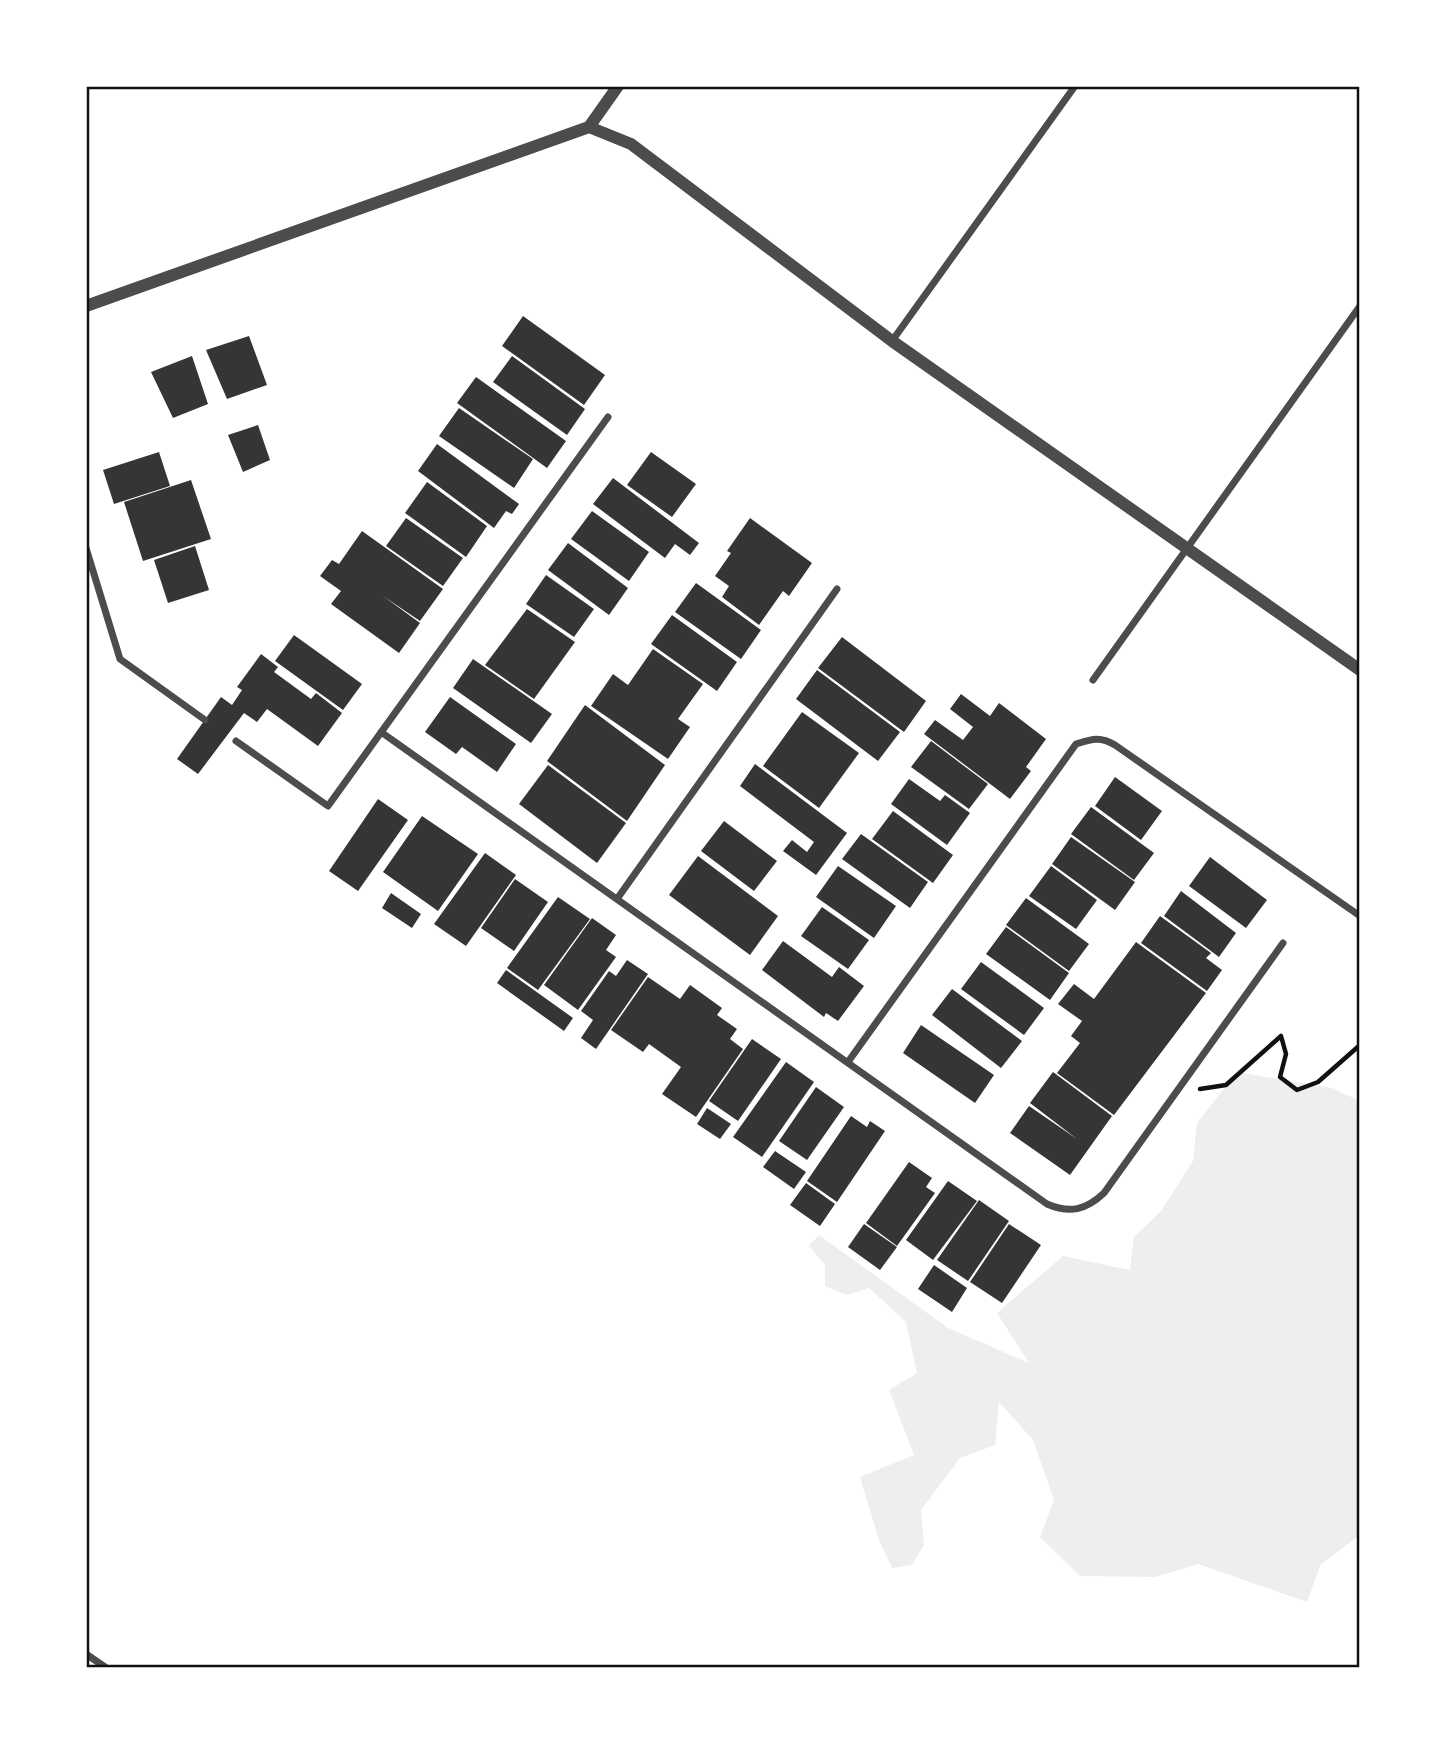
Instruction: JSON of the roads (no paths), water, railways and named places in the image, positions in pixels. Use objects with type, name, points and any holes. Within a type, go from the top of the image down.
[{"type":"street","points":[[86,306],[589,127],[618,86]]},
{"type":"street","points":[[892,341],[1075,86]]},
{"type":"street","points":[[589,127],[631,144],[892,341],[1360,670]]},
{"type":"street","points":[[1093,680],[1360,306]]},
{"type":"street","points":[[236,741],[328,806],[608,417]]},
{"type":"street","points":[[86,548],[120,659],[205,720]]},
{"type":"street","points":[[617,899],[837,589]]},
{"type":"street","points":[[381,733],[1047,1204],[1063,1211],[1079,1209],[1104,1193],[1283,943]]},
{"type":"street","points":[[848,1062],[1076,744],[1095,738],[1115,745],[1360,916]]},
{"type":"street","points":[[86,1654],[105,1667]]}]
